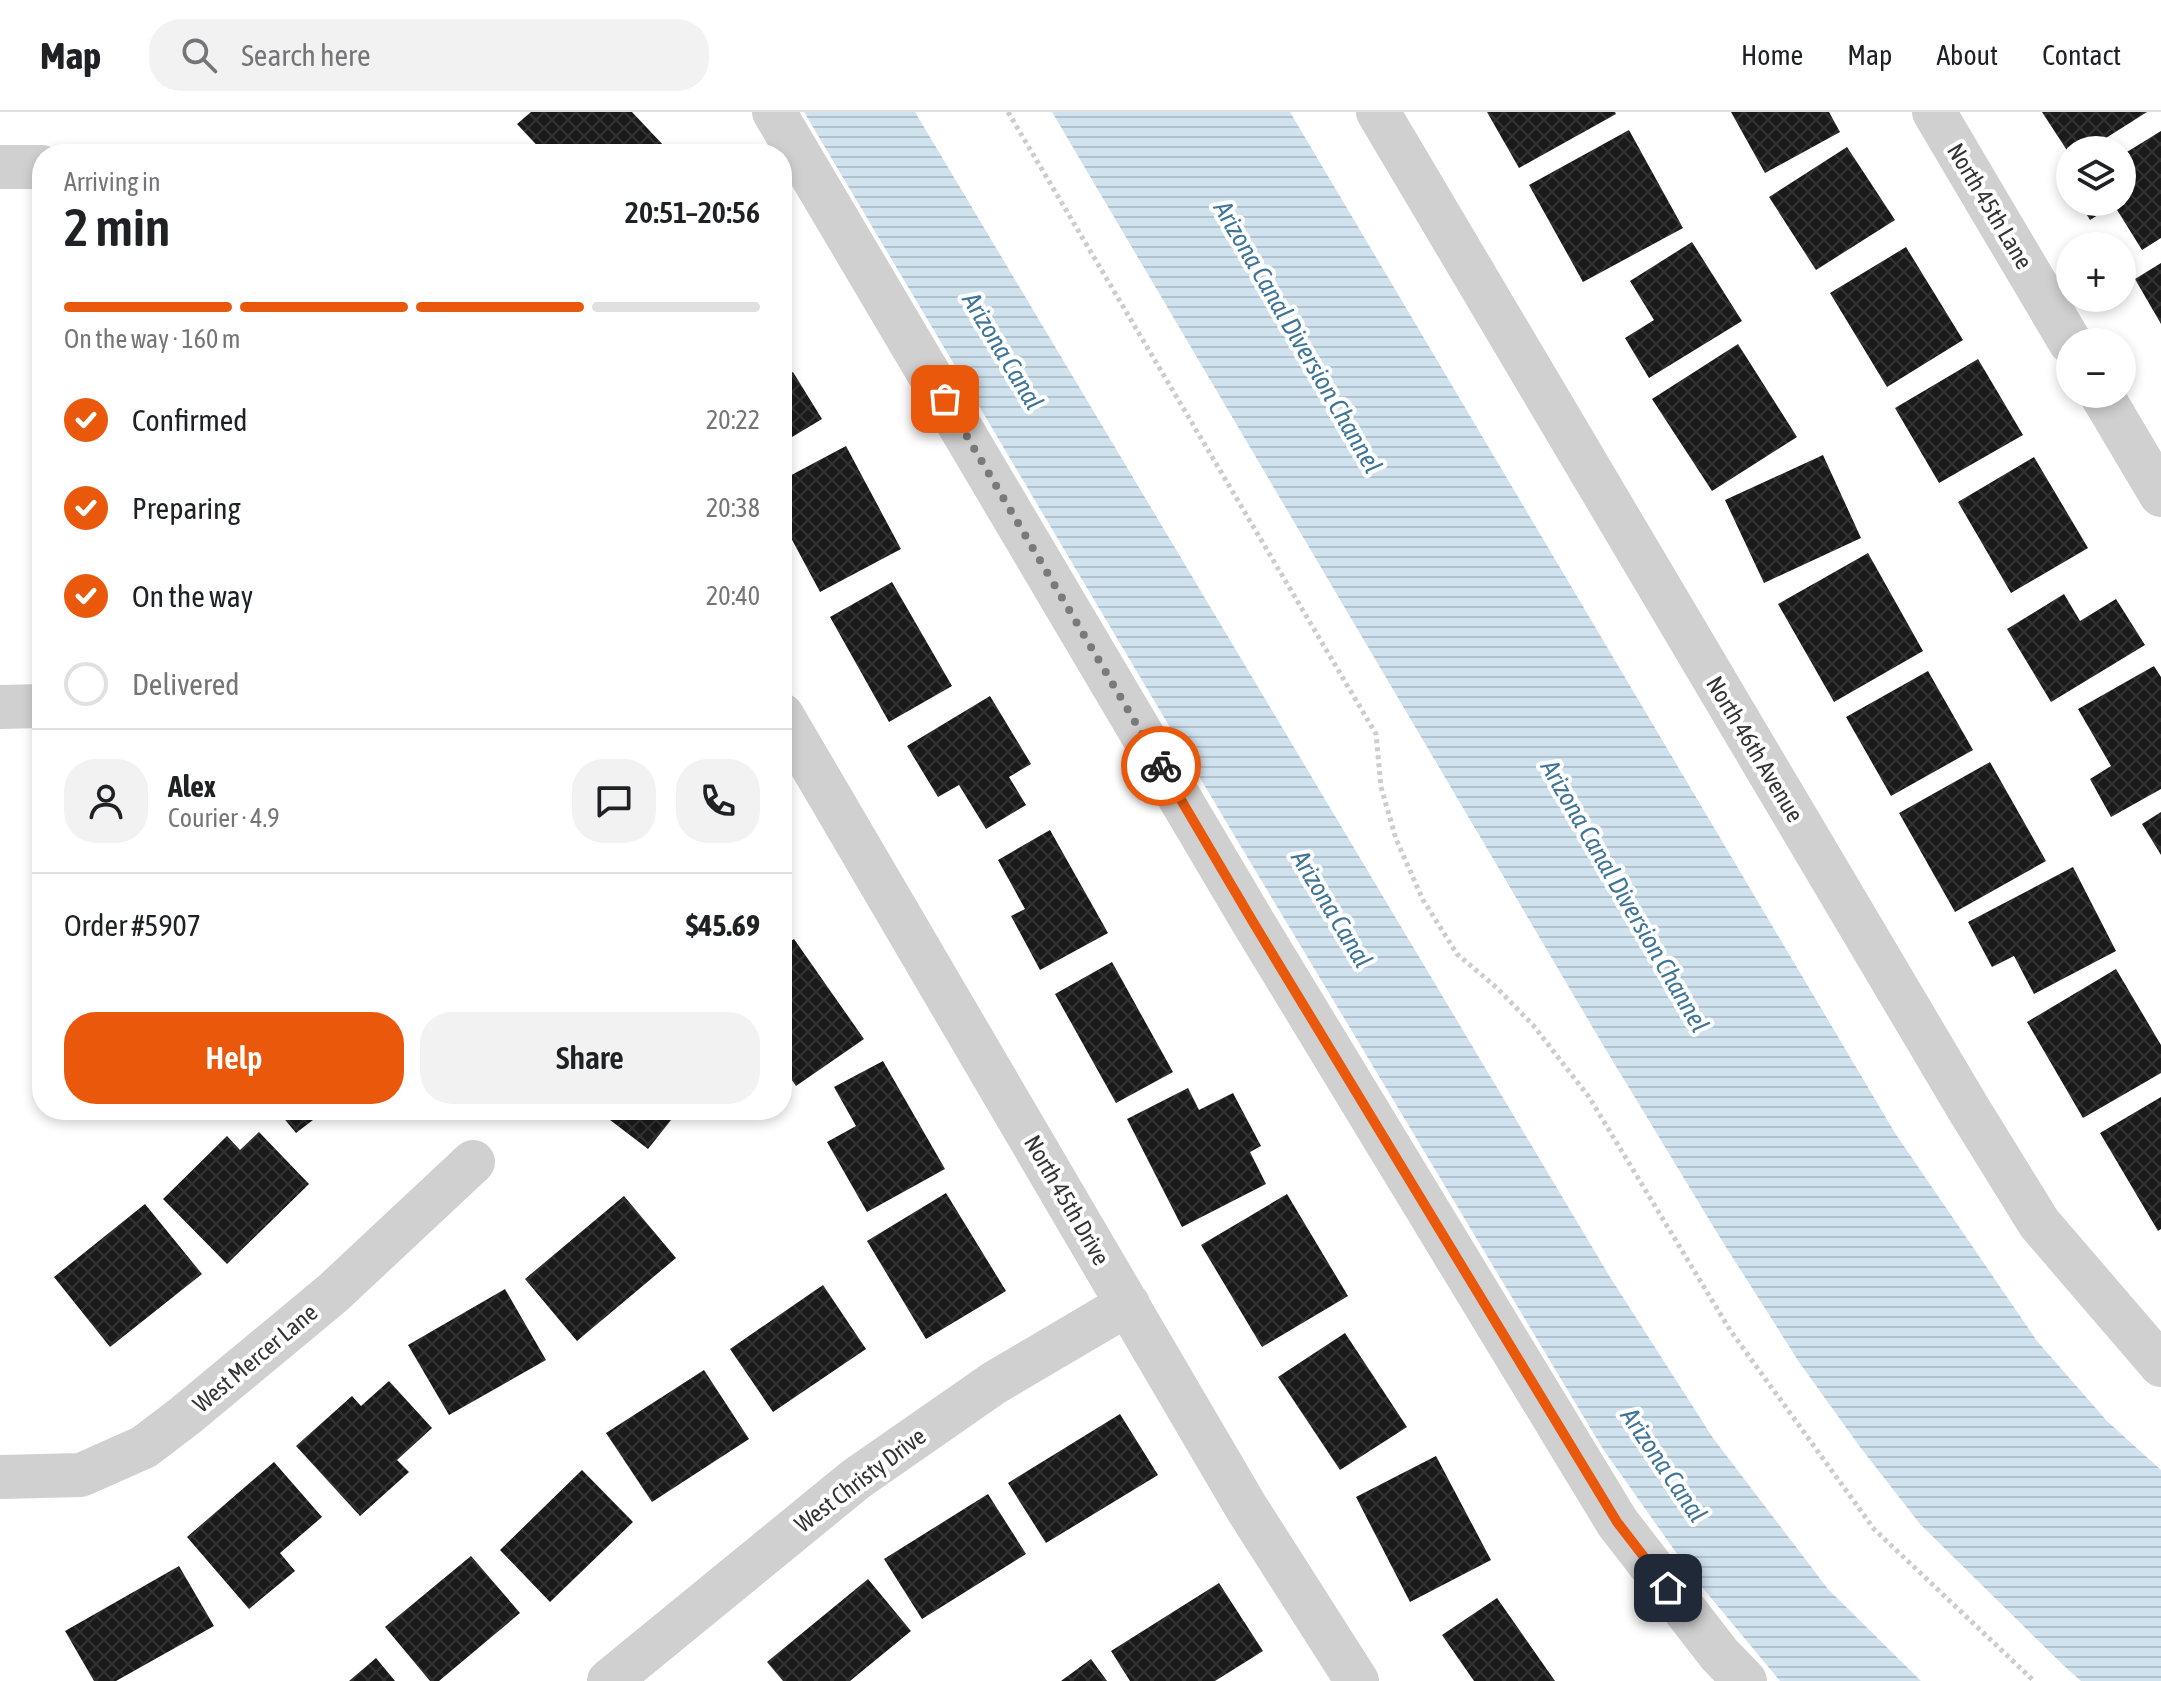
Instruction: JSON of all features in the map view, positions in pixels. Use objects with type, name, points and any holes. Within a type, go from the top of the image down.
[{"type":"street","points":[[774,112],[1253,922],[1617,1522],[1719,1654],[1745,1681]]},
{"type":"street","name":"North 46th Avenue","points":[[1378,112],[2031,1211],[2161,1365]]},
{"type":"street","name":"North 45th Lane","points":[[1934,112],[2062,328]]},
{"type":"street","points":[[0,167],[32,167]]},
{"type":"street","points":[[2109,408],[2161,495]]},
{"type":"street","points":[[0,707],[32,706]]},
{"type":"street","name":"North 45th Drive","points":[[792,732],[1246,1507],[1357,1681]]},
{"type":"street","name":"West Mercer Lane","points":[[0,1477],[81,1475],[144,1447],[333,1293],[473,1162]]},
{"type":"street","name":"West Christy Drive","points":[[609,1681],[856,1479],[994,1383],[1128,1304]]},
{"type":"path","points":[[1008,112],[1376,734],[1381,787],[1396,839],[1423,900],[1457,954],[1497,988],[1533,1025],[1589,1097],[1730,1330],[1874,1529],[2034,1681]]},
{"type":"water","name":"Arizona Canal","points":[[804,112],[915,112],[1610,1277],[1713,1438],[1828,1589],[1921,1681],[1780,1681],[1692,1575],[1603,1449]]},
{"type":"water","name":"Arizona Canal Diversion Channel","points":[[1052,112],[1290,112],[1895,1133],[2037,1341],[2107,1421],[2161,1470],[2161,1681],[2081,1681],[1920,1524],[1799,1362],[1603,1045]]},
{"type":"building","points":[[531,112],[632,112],[662,144],[536,144],[517,124]]},
{"type":"building","points":[[1487,112],[1615,112],[1616,114],[1519,168]]},
{"type":"building","points":[[1731,112],[1829,112],[1840,132],[1765,173]]},
{"type":"building","points":[[2042,112],[2147,112],[2109,136],[2058,136]]},
{"type":"building","points":[[1629,130],[1683,228],[1583,282],[1529,185]]},
{"type":"building","points":[[2161,131],[2161,238],[2142,250],[2136,240],[2136,232],[2131,232],[2121,216],[2136,216],[2136,146]]},
{"type":"building","points":[[1847,147],[1895,220],[1816,270],[1769,197]]},
{"type":"building","points":[[1692,242],[1742,321],[1649,378],[1625,338],[1654,320],[1630,281]]},
{"type":"building","points":[[1906,247],[1963,340],[1887,387],[1830,293]]},
{"type":"building","points":[[2161,263],[2161,324],[2136,281]]},
{"type":"building","points":[[1738,344],[1797,437],[1712,491],[1652,399]]},
{"type":"building","points":[[1978,359],[2023,435],[1939,483],[1895,408]]},
{"type":"building","points":[[792,373],[822,419],[792,437]]},
{"type":"building","points":[[846,446],[901,549],[820,592],[792,540],[792,475]]},
{"type":"building","points":[[1823,455],[1861,538],[1764,583],[1725,500]]},
{"type":"building","points":[[2034,457],[2088,548],[2011,593],[1958,502]]},
{"type":"building","points":[[1868,553],[1923,651],[1834,702],[1778,604]]},
{"type":"building","points":[[892,582],[952,686],[889,722],[830,617]]},
{"type":"building","points":[[2064,594],[2080,621],[2116,599],[2145,645],[2051,702],[2007,629]]},
{"type":"building","points":[[2154,666],[2161,677],[2161,789],[2111,817],[2090,779],[2111,766],[2078,709]]},
{"type":"building","points":[[1928,671],[1973,750],[1891,796],[1846,717]]},
{"type":"building","points":[[990,696],[1031,764],[1009,777],[1026,805],[986,829],[959,785],[938,797],[907,746]]},
{"type":"building","points":[[1990,762],[2046,861],[1955,912],[1899,813]]},
{"type":"building","points":[[2161,812],[2161,855],[2142,824]]},
{"type":"building","points":[[1050,830],[1108,933],[1040,970],[1011,916],[1025,909],[998,860]]},
{"type":"building","points":[[2073,867],[2116,951],[2034,994],[2014,956],[1992,967],[1968,922]]},
{"type":"building","points":[[794,939],[864,1039],[796,1086],[792,1080]]},
{"type":"building","points":[[1112,962],[1173,1072],[1116,1103],[1055,994]]},
{"type":"building","points":[[2116,969],[2161,1045],[2161,1073],[2083,1118],[2027,1022]]},
{"type":"building","points":[[883,1061],[945,1169],[867,1212],[827,1142],[856,1126],[834,1087]]},
{"type":"building","points":[[1188,1088],[1199,1110],[1233,1093],[1261,1146],[1250,1152],[1266,1184],[1182,1227],[1127,1119]]},
{"type":"building","points":[[2161,1097],[2161,1229],[2158,1231],[2100,1133]]},
{"type":"building","points":[[285,1120],[313,1120],[296,1133]]},
{"type":"building","points":[[610,1120],[671,1120],[648,1149]]},
{"type":"building","points":[[259,1132],[309,1184],[227,1264],[163,1199],[227,1136],[240,1150]]},
{"type":"building","points":[[946,1193],[1006,1291],[926,1339],[867,1241]]},
{"type":"building","points":[[1287,1194],[1348,1296],[1262,1347],[1201,1245]]},
{"type":"building","points":[[624,1196],[676,1258],[577,1341],[525,1279]]},
{"type":"building","points":[[145,1204],[202,1274],[110,1347],[54,1277]]},
{"type":"building","points":[[823,1285],[866,1349],[773,1412],[730,1349]]},
{"type":"building","points":[[505,1289],[546,1360],[449,1415],[408,1345]]},
{"type":"building","points":[[1345,1333],[1407,1427],[1340,1470],[1278,1377]]},
{"type":"building","points":[[704,1370],[749,1439],[652,1502],[606,1433]]},
{"type":"building","points":[[389,1381],[432,1428],[397,1460],[409,1472],[360,1516],[296,1446],[352,1396],[361,1406]]},
{"type":"building","points":[[1120,1414],[1158,1475],[1046,1543],[1008,1483]]},
{"type":"building","points":[[1436,1456],[1491,1560],[1410,1602],[1356,1497]]},
{"type":"building","points":[[274,1462],[322,1517],[280,1553],[295,1571],[249,1609],[187,1537]]},
{"type":"building","points":[[582,1470],[633,1522],[550,1602],[500,1550]]},
{"type":"building","points":[[988,1494],[1026,1554],[922,1619],[884,1559]]},
{"type":"building","points":[[471,1556],[520,1613],[439,1681],[430,1681],[385,1627]]},
{"type":"building","points":[[179,1566],[214,1626],[116,1681],[94,1681],[65,1631]]},
{"type":"building","points":[[868,1579],[911,1631],[850,1681],[783,1681],[767,1662]]},
{"type":"building","points":[[1219,1583],[1263,1651],[1215,1681],[1130,1681],[1111,1651]]},
{"type":"building","points":[[1497,1598],[1555,1681],[1474,1681],[1442,1635]]},
{"type":"building","points":[[376,1658],[395,1681],[349,1681]]},
{"type":"building","points":[[1091,1659],[1107,1681],[1061,1681]]},
{"type":"way so far","points":[[945,399],[1161,766]]},
{"type":"route","points":[[1161,766],[1617,1522],[1668,1588]]}]
